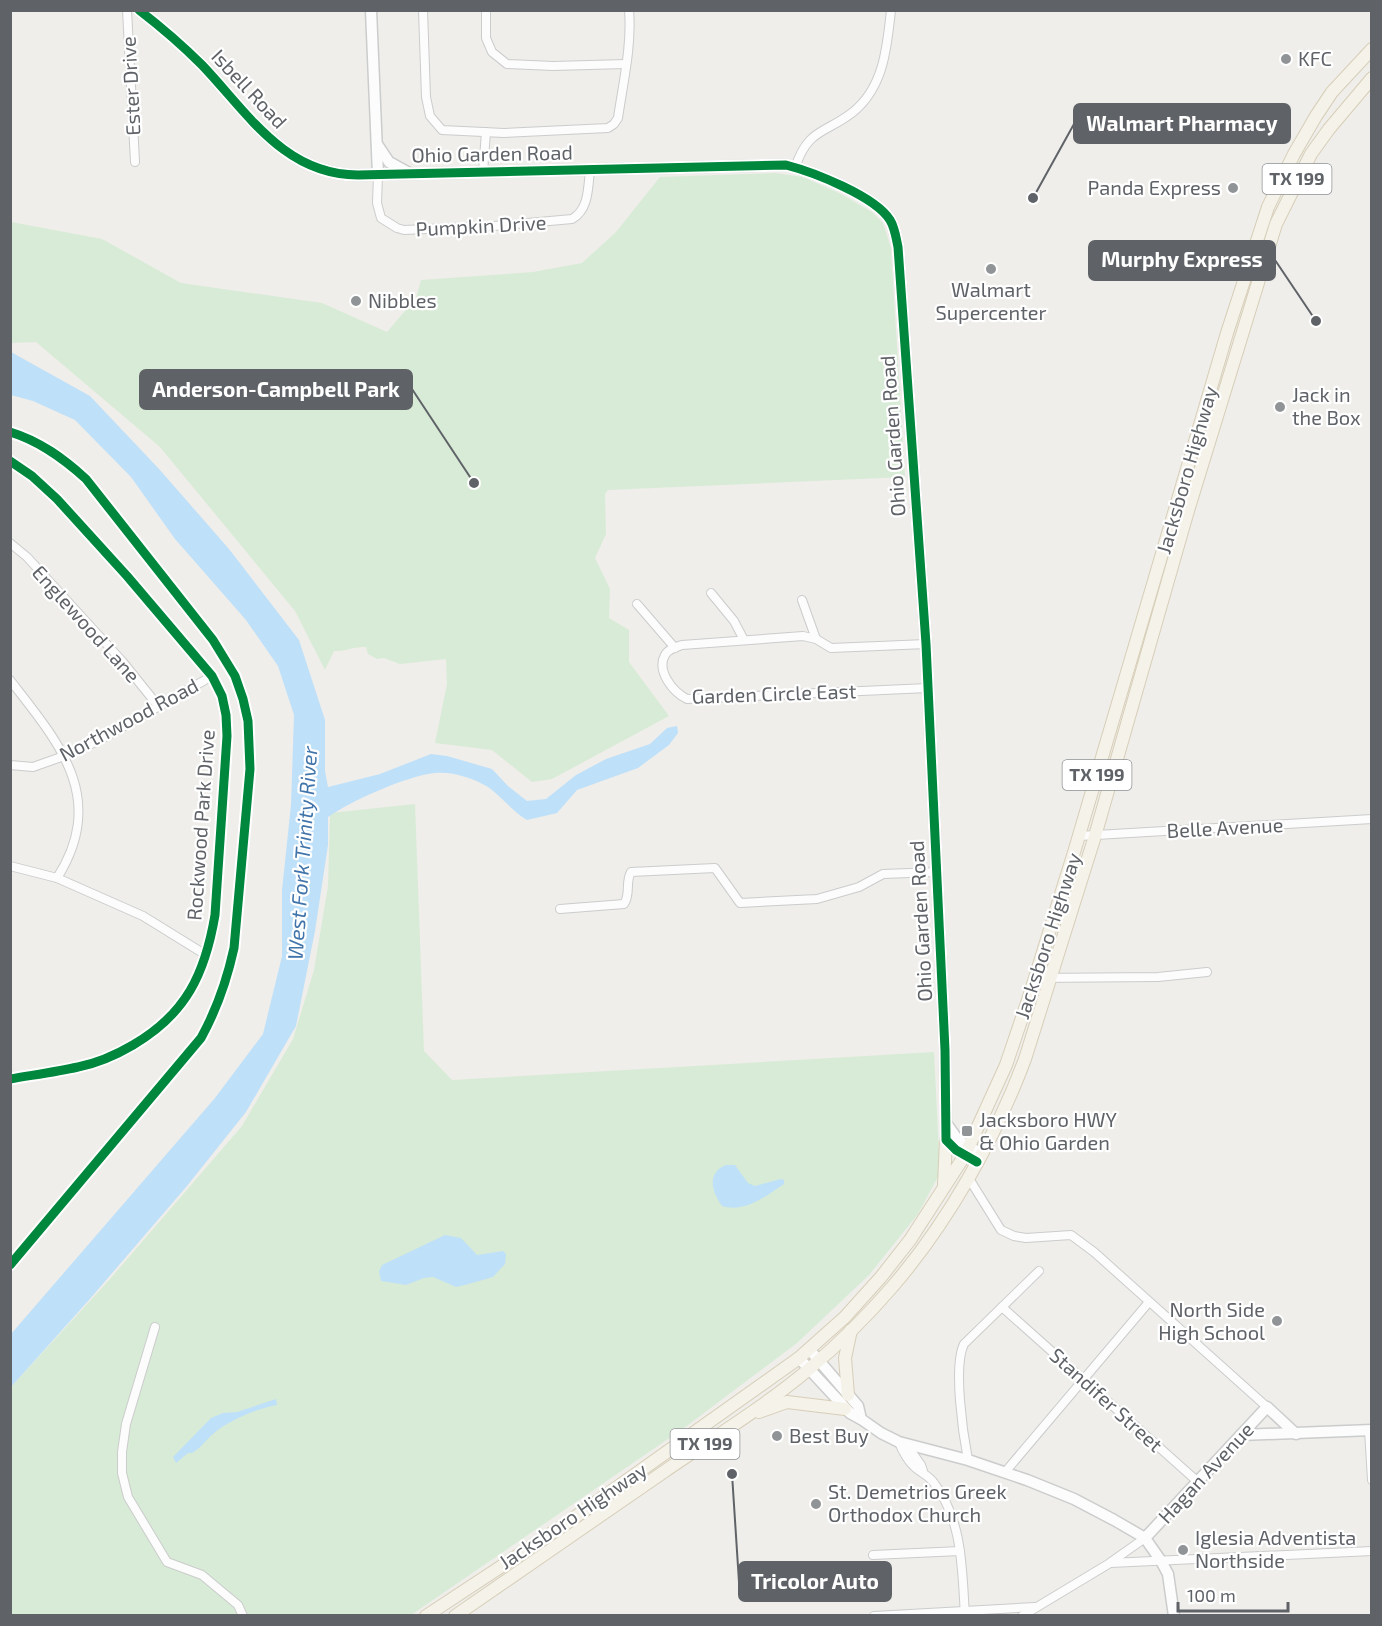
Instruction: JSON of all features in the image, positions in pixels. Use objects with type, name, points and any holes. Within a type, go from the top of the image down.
[{"type":"main road","name":"Jacksboro Highway","points":[[426,1616],[551,1534],[804,1353],[845,1317],[881,1277],[910,1240],[967,1151],[1006,1065],[1035,978],[1224,344],[1268,207],[1316,116],[1332,92],[1371,49]]},
{"type":"main road","name":"Jacksboro Highway","points":[[455,1616],[726,1429],[814,1365],[894,1285],[945,1215],[968,1177],[1013,1092],[1025,1059],[1095,836],[1146,656],[1275,224],[1311,154],[1371,78]]},
{"type":"main road","points":[[1316,116],[1329,129]]},
{"type":"main road","points":[[1224,344],[1238,348]]},
{"type":"main road","points":[[1133,651],[1146,656]]},
{"type":"main road","points":[[943,1189],[946,1140]]},
{"type":"main road","points":[[848,1395],[845,1358],[851,1330]]},
{"type":"main road","points":[[726,1429],[768,1407],[782,1403],[845,1409]]},
{"type":"main road","points":[[551,1534],[557,1545]]},
{"type":"street","name":"Ester Drive","points":[[127,10],[135,162]]},
{"type":"street","name":"Isbell Road","points":[[139,10],[200,63],[268,139],[293,157],[329,172],[378,175]]},
{"type":"street","points":[[371,10],[378,175]]},
{"type":"street","points":[[423,10],[426,97],[430,116],[442,130],[504,133],[608,128],[614,124],[618,118],[626,64],[629,10]]},
{"type":"street","points":[[486,10],[486,38],[492,52],[507,64],[626,64]]},
{"type":"street","points":[[795,168],[799,155],[814,134],[853,111],[866,99],[873,88],[884,60],[891,10]]},
{"type":"street","points":[[483,172],[486,132]]},
{"type":"street","points":[[377,144],[389,162],[400,170],[412,174]]},
{"type":"street","name":"Ohio Garden Road","points":[[378,175],[777,165],[818,174],[873,204],[890,220],[898,248],[926,644],[945,1050],[946,1140]]},
{"type":"street","name":"Pumpkin Drive","points":[[378,175],[377,202],[381,218],[404,230],[494,226],[572,219],[577,216],[587,199],[590,170]]},
{"type":"street","name":"Rockwood Park Drive","points":[[10,461],[32,476],[57,499],[127,576],[212,676],[222,696],[227,736],[215,915],[206,955],[185,1001],[176,1013],[154,1033],[108,1058],[80,1067],[10,1079]]},
{"type":"street","name":"Englewood Lane","points":[[10,543],[27,557],[122,661],[159,707]]},
{"type":"street","points":[[711,593],[734,621],[744,640]]},
{"type":"street","points":[[801,600],[816,639]]},
{"type":"street","points":[[637,604],[675,648],[682,645],[803,636],[816,639],[831,648],[926,644]]},
{"type":"street","name":"Garden Circle East","points":[[675,648],[666,654],[663,670],[672,688],[687,699],[928,688]]},
{"type":"street","name":"Northwood Road","points":[[10,765],[33,767],[64,756],[100,740],[212,676]]},
{"type":"street","points":[[10,680],[45,724],[75,779],[80,814],[65,866],[57,878]]},
{"type":"street","name":"Belle Avenue","points":[[1079,836],[1371,819]]},
{"type":"street","points":[[10,866],[57,878],[143,916],[206,955]]},
{"type":"street","points":[[560,909],[624,904],[629,897],[628,876],[632,872],[715,868],[740,903],[817,899],[859,887],[883,874],[937,872]]},
{"type":"street","points":[[1035,978],[1158,977],[1207,972]]},
{"type":"street","points":[[946,1122],[967,1151]]},
{"type":"street","points":[[946,1140],[979,1158]]},
{"type":"street","points":[[968,1177],[1001,1230],[1026,1238],[1071,1235],[1094,1252],[1296,1434]]},
{"type":"street","points":[[968,1460],[962,1428],[961,1350],[964,1344],[1039,1271]]},
{"type":"street","points":[[1006,1471],[1149,1302]]},
{"type":"street","name":"Standifer Street","points":[[1002,1307],[1197,1482]]},
{"type":"street","points":[[155,1327],[126,1424],[122,1473],[129,1497],[167,1562],[202,1575],[238,1605],[243,1616]]},
{"type":"street","points":[[804,1353],[845,1409],[880,1433],[903,1443],[1006,1471],[1074,1500],[1145,1538],[1168,1574],[1174,1616]]},
{"type":"street","points":[[814,1365],[858,1406],[861,1419]]},
{"type":"street","name":"Hagan Avenue","points":[[1145,1538],[1267,1407]]},
{"type":"street","points":[[1241,1435],[1370,1430],[1371,1480]]},
{"type":"street","points":[[903,1443],[902,1451],[916,1469],[923,1471],[939,1491],[950,1512],[960,1551],[965,1613]]},
{"type":"street","points":[[1022,1616],[1110,1563],[1145,1538]]},
{"type":"street","points":[[873,1555],[960,1551]]},
{"type":"street","points":[[1110,1563],[1371,1551]]},
{"type":"street","points":[[874,1616],[965,1613],[1036,1607]]},
{"type":"green space","points":[[775,173],[803,177],[841,194],[872,212],[883,223],[891,248],[905,477],[608,490],[605,494],[606,534],[595,558],[610,589],[609,618],[629,630],[629,662],[669,716],[552,779],[532,782],[492,750],[435,743],[447,684],[446,659],[400,664],[384,658],[377,659],[368,654],[366,647],[362,647],[334,651],[325,670],[295,611],[160,447],[36,342],[11,343],[11,222],[102,239],[181,283],[322,303],[387,332],[416,298],[421,280],[533,272],[582,263],[616,232],[660,177]]},
{"type":"green space","points":[[415,804],[424,1051],[452,1080],[934,1052],[940,1173],[918,1214],[869,1275],[797,1343],[684,1428],[411,1615],[11,1615],[10,1388],[110,1279],[242,1126],[293,1039],[314,970],[328,886],[330,813]]},
{"type":"water","name":"West Fork Trinity River","points":[[11,352],[90,396],[160,470],[229,549],[299,640],[325,720],[325,771],[328,787],[380,774],[431,754],[447,756],[492,769],[527,801],[546,799],[576,775],[606,759],[650,744],[667,728],[677,726],[678,733],[669,745],[638,768],[577,790],[557,813],[527,820],[482,784],[462,776],[435,773],[394,784],[328,817],[328,845],[315,931],[296,1026],[246,1112],[187,1186],[11,1387],[11,1334],[215,1098],[263,1034],[282,956],[282,890],[291,805],[294,715],[278,666],[246,620],[175,539],[131,477],[75,420],[33,401],[11,395]]},
{"type":"water","points":[[735,1165],[748,1183],[755,1186],[781,1179],[784,1180],[784,1184],[763,1198],[747,1205],[731,1208],[722,1206],[714,1189],[713,1178],[720,1168]]},
{"type":"water","points":[[445,1235],[461,1238],[477,1255],[503,1251],[506,1254],[505,1264],[493,1277],[456,1287],[433,1277],[406,1285],[381,1281],[379,1271],[382,1265]]},
{"type":"water","points":[[276,1399],[277,1405],[252,1412],[226,1424],[198,1449],[188,1453],[176,1463],[173,1457],[211,1418]]},
{"type":"cycle path","points":[[139,10],[194,58],[269,138],[288,153],[332,172],[358,175],[786,165],[827,179],[858,194],[871,202],[890,220],[898,247],[926,644],[945,1050],[946,1140],[956,1150],[977,1162]]},
{"type":"cycle path","points":[[10,432],[51,451],[86,479],[213,640],[235,676],[243,699],[248,721],[250,769],[234,948],[221,994],[207,1027],[201,1038],[10,1265]]},
{"type":"cycle path","points":[[10,461],[32,476],[57,499],[127,576],[212,676],[222,696],[227,736],[215,915],[199,974],[180,1006],[151,1033],[133,1045],[100,1061],[10,1079]]},
{"type":"place","name":"KFC","points":[[1286,59]]},
{"type":"place","name":"Panda Express","points":[[1233,188]]},
{"type":"place","name":"Walmart Pharmacy","points":[[1033,198]]},
{"type":"place","name":"Walmart Supercenter","points":[[991,269]]},
{"type":"place","name":"Nibbles","points":[[356,301]]},
{"type":"place","name":"Murphy Express","points":[[1316,321]]},
{"type":"place","name":"Jack in the Box","points":[[1280,407]]},
{"type":"place","name":"Anderson-Campbell Park","points":[[474,483]]},
{"type":"place","name":"Jacksboro HWY & Ohio Garden","points":[[967,1131]]},
{"type":"place","name":"North Side High School","points":[[1277,1321]]},
{"type":"place","name":"Best Buy","points":[[777,1436]]},
{"type":"place","name":"Tricolor Auto","points":[[732,1474]]},
{"type":"place","name":"St. Demetrios Greek Orthodox Church","points":[[816,1504]]},
{"type":"place","name":"Iglesia Adventista Northside","points":[[1183,1550]]}]
